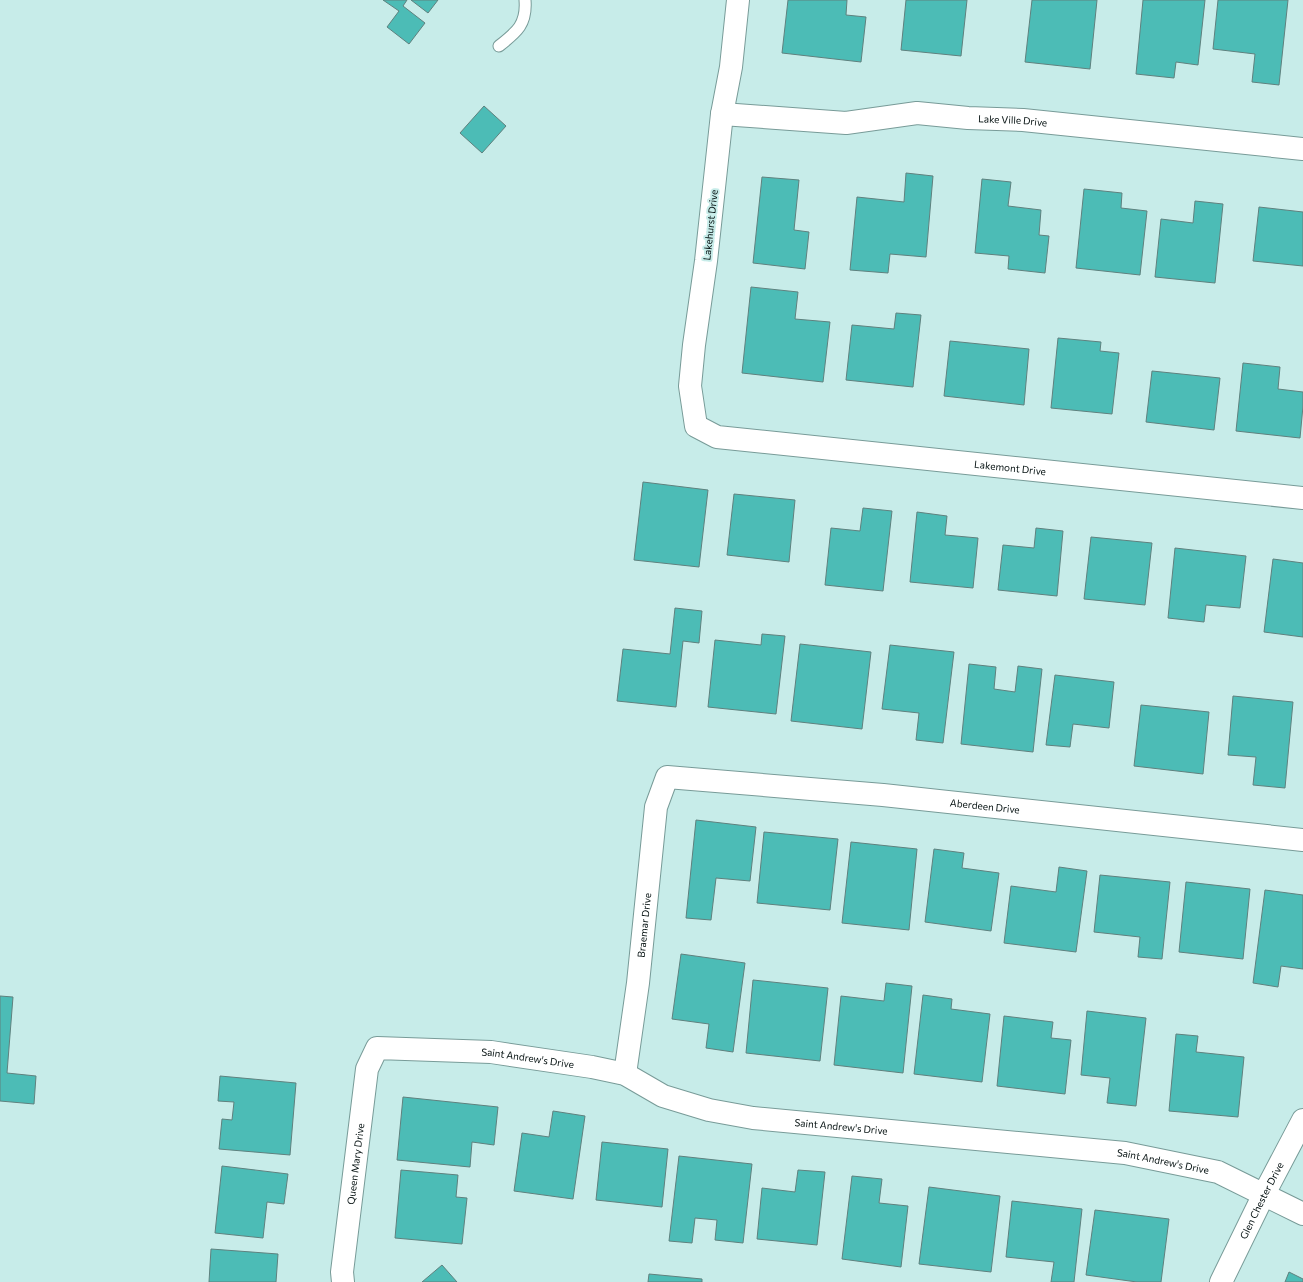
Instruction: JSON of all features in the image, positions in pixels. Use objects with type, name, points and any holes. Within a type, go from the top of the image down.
[{"type":"street","name":"Lakehurst Drive","points":[[717,437],[696,426],[690,386],[694,345],[706,261],[722,114],[730,67],[738,0]]},
{"type":"street","name":"Lake Ville Drive","points":[[722,114],[846,123],[917,113],[968,118],[1023,120],[1303,149]]},
{"type":"street","name":"Lakemont Drive","points":[[717,437],[1303,498]]},
{"type":"street","name":"Aberdeen Drive","points":[[667,777],[883,795],[1303,840]]},
{"type":"street","name":"Braemar Drive","points":[[625,1074],[638,983],[656,807],[667,777]]},
{"type":"street","name":"Saint Andrew's Drive","points":[[377,1048],[491,1052],[592,1067],[625,1074],[663,1096],[709,1110],[753,1118],[1125,1153],[1218,1172],[1303,1214]]},
{"type":"street","name":"Queen Mary Drive","points":[[343,1282],[343,1265],[367,1069],[377,1048]]},
{"type":"street","name":"Glen Chester Drive","points":[[1221,1282],[1264,1194],[1303,1120]]},
{"type":"lane","points":[[499,46],[515,34],[523,22],[526,12],[525,0]]},
{"type":"building","points":[[383,0],[407,0],[403,6],[425,23],[409,44],[387,27],[399,11]]},
{"type":"building","points":[[411,0],[438,0],[428,13]]},
{"type":"building","points":[[788,0],[847,0],[846,15],[866,17],[861,62],[782,53]]},
{"type":"building","points":[[906,0],[967,0],[961,56],[901,50]]},
{"type":"building","points":[[1032,0],[1097,0],[1090,69],[1025,62]]},
{"type":"building","points":[[1143,0],[1205,0],[1198,65],[1176,62],[1174,78],[1136,74]]},
{"type":"building","points":[[1218,0],[1288,0],[1279,85],[1252,82],[1255,54],[1213,49]]},
{"type":"building","points":[[484,106],[506,126],[482,153],[460,133]]},
{"type":"building","points":[[906,173],[933,176],[926,257],[890,254],[888,273],[850,270],[857,197],[904,202]]},
{"type":"building","points":[[762,177],[799,180],[794,230],[809,232],[805,269],[753,263]]},
{"type":"building","points":[[982,179],[1011,182],[1008,206],[1041,210],[1039,235],[1049,236],[1045,273],[1008,269],[1009,256],[975,253]]},
{"type":"building","points":[[1084,189],[1122,193],[1121,208],[1147,211],[1140,275],[1076,268]]},
{"type":"building","points":[[1195,201],[1223,204],[1215,283],[1155,277],[1161,219],[1193,223]]},
{"type":"building","points":[[1259,207],[1303,212],[1303,266],[1253,261]]},
{"type":"building","points":[[751,287],[798,292],[795,319],[830,322],[823,382],[742,373]]},
{"type":"building","points":[[896,313],[921,315],[913,387],[846,380],[852,325],[894,329]]},
{"type":"building","points":[[1058,338],[1101,342],[1100,351],[1119,353],[1112,414],[1051,408]]},
{"type":"building","points":[[950,341],[1029,349],[1024,405],[944,396]]},
{"type":"building","points":[[1243,363],[1280,367],[1278,389],[1303,392],[1300,438],[1236,431]]},
{"type":"building","points":[[1152,371],[1220,378],[1214,430],[1146,422]]},
{"type":"building","points":[[643,482],[708,490],[699,567],[634,560]]},
{"type":"building","points":[[734,494],[795,500],[789,562],[727,555]]},
{"type":"building","points":[[863,508],[892,511],[883,591],[825,585],[831,528],[860,531]]},
{"type":"building","points":[[917,512],[947,516],[945,535],[978,538],[973,588],[910,582]]},
{"type":"building","points":[[1036,528],[1063,531],[1057,596],[998,590],[1003,545],[1034,548]]},
{"type":"building","points":[[1091,537],[1152,543],[1145,605],[1084,599]]},
{"type":"building","points":[[1175,548],[1246,556],[1240,608],[1206,605],[1204,622],[1168,618]]},
{"type":"building","points":[[1273,559],[1303,563],[1303,637],[1264,632]]},
{"type":"building","points":[[675,608],[702,611],[699,643],[683,641],[676,707],[617,701],[623,649],[670,654]]},
{"type":"building","points":[[762,634],[785,636],[776,714],[708,707],[715,640],[761,645]]},
{"type":"building","points":[[800,644],[871,652],[862,729],[791,721]]},
{"type":"building","points":[[890,645],[954,652],[943,743],[916,740],[919,713],[882,709]]},
{"type":"building","points":[[969,664],[996,667],[994,689],[1015,692],[1018,666],[1042,669],[1033,752],[961,744]]},
{"type":"building","points":[[1055,675],[1114,682],[1109,728],[1073,724],[1070,747],[1046,745]]},
{"type":"building","points":[[1233,696],[1293,702],[1285,788],[1253,785],[1256,757],[1228,755]]},
{"type":"building","points":[[1141,705],[1209,712],[1203,774],[1134,766]]},
{"type":"building","points":[[696,820],[756,827],[750,881],[716,878],[711,920],[686,918]]},
{"type":"building","points":[[764,832],[838,839],[830,910],[757,903]]},
{"type":"building","points":[[851,842],[917,849],[909,930],[842,923]]},
{"type":"building","points":[[934,849],[964,853],[962,868],[999,873],[991,931],[925,922]]},
{"type":"building","points":[[1059,867],[1087,871],[1076,952],[1004,943],[1011,886],[1056,892]]},
{"type":"building","points":[[1100,875],[1170,882],[1162,959],[1138,957],[1140,937],[1094,932]]},
{"type":"building","points":[[1186,882],[1250,889],[1243,959],[1179,952]]},
{"type":"building","points":[[1265,890],[1303,895],[1303,969],[1281,966],[1278,987],[1253,983]]},
{"type":"building","points":[[681,954],[745,963],[733,1052],[706,1048],[709,1024],[672,1019]]},
{"type":"building","points":[[753,980],[828,988],[820,1061],[746,1053]]},
{"type":"building","points":[[886,983],[912,986],[903,1073],[834,1065],[841,996],[884,1001]]},
{"type":"building","points":[[923,995],[952,999],[951,1009],[990,1014],[982,1082],[914,1074]]},
{"type":"building","points":[[0,996],[13,997],[7,1073],[36,1076],[34,1104],[0,1101]]},
{"type":"building","points":[[1087,1011],[1146,1018],[1136,1106],[1107,1103],[1110,1078],[1081,1075]]},
{"type":"building","points":[[1004,1016],[1053,1022],[1051,1038],[1071,1040],[1065,1094],[997,1086]]},
{"type":"building","points":[[1176,1034],[1198,1036],[1196,1052],[1244,1057],[1238,1117],[1169,1111]]},
{"type":"building","points":[[220,1076],[296,1083],[290,1155],[219,1149],[222,1119],[232,1120],[234,1102],[218,1101]]},
{"type":"building","points":[[403,1097],[498,1107],[494,1145],[472,1142],[470,1167],[397,1160]]},
{"type":"building","points":[[553,1111],[585,1116],[573,1199],[514,1191],[522,1133],[549,1137]]},
{"type":"building","points":[[602,1142],[668,1149],[662,1207],[596,1200]]},
{"type":"building","points":[[679,1156],[752,1164],[743,1243],[715,1240],[717,1220],[695,1218],[692,1243],[669,1241]]},
{"type":"building","points":[[222,1166],[288,1174],[284,1204],[267,1202],[263,1238],[215,1233]]},
{"type":"building","points":[[401,1170],[458,1175],[456,1197],[467,1198],[462,1244],[395,1238]]},
{"type":"building","points":[[798,1170],[825,1172],[817,1245],[757,1239],[762,1188],[795,1192]]},
{"type":"building","points":[[852,1176],[882,1179],[879,1203],[908,1206],[901,1267],[842,1259]]},
{"type":"building","points":[[929,1187],[1000,1196],[991,1272],[919,1264]]},
{"type":"building","points":[[1012,1201],[1082,1209],[1074,1282],[1051,1282],[1054,1262],[1006,1257]]},
{"type":"building","points":[[1095,1210],[1169,1219],[1161,1282],[1137,1282],[1086,1275]]},
{"type":"building","points":[[211,1249],[278,1254],[276,1282],[209,1282]]},
{"type":"building","points":[[442,1265],[457,1282],[422,1282]]},
{"type":"building","points":[[1289,1272],[1303,1279],[1303,1282],[1285,1282]]},
{"type":"building","points":[[649,1274],[702,1279],[702,1282],[648,1282]]}]
